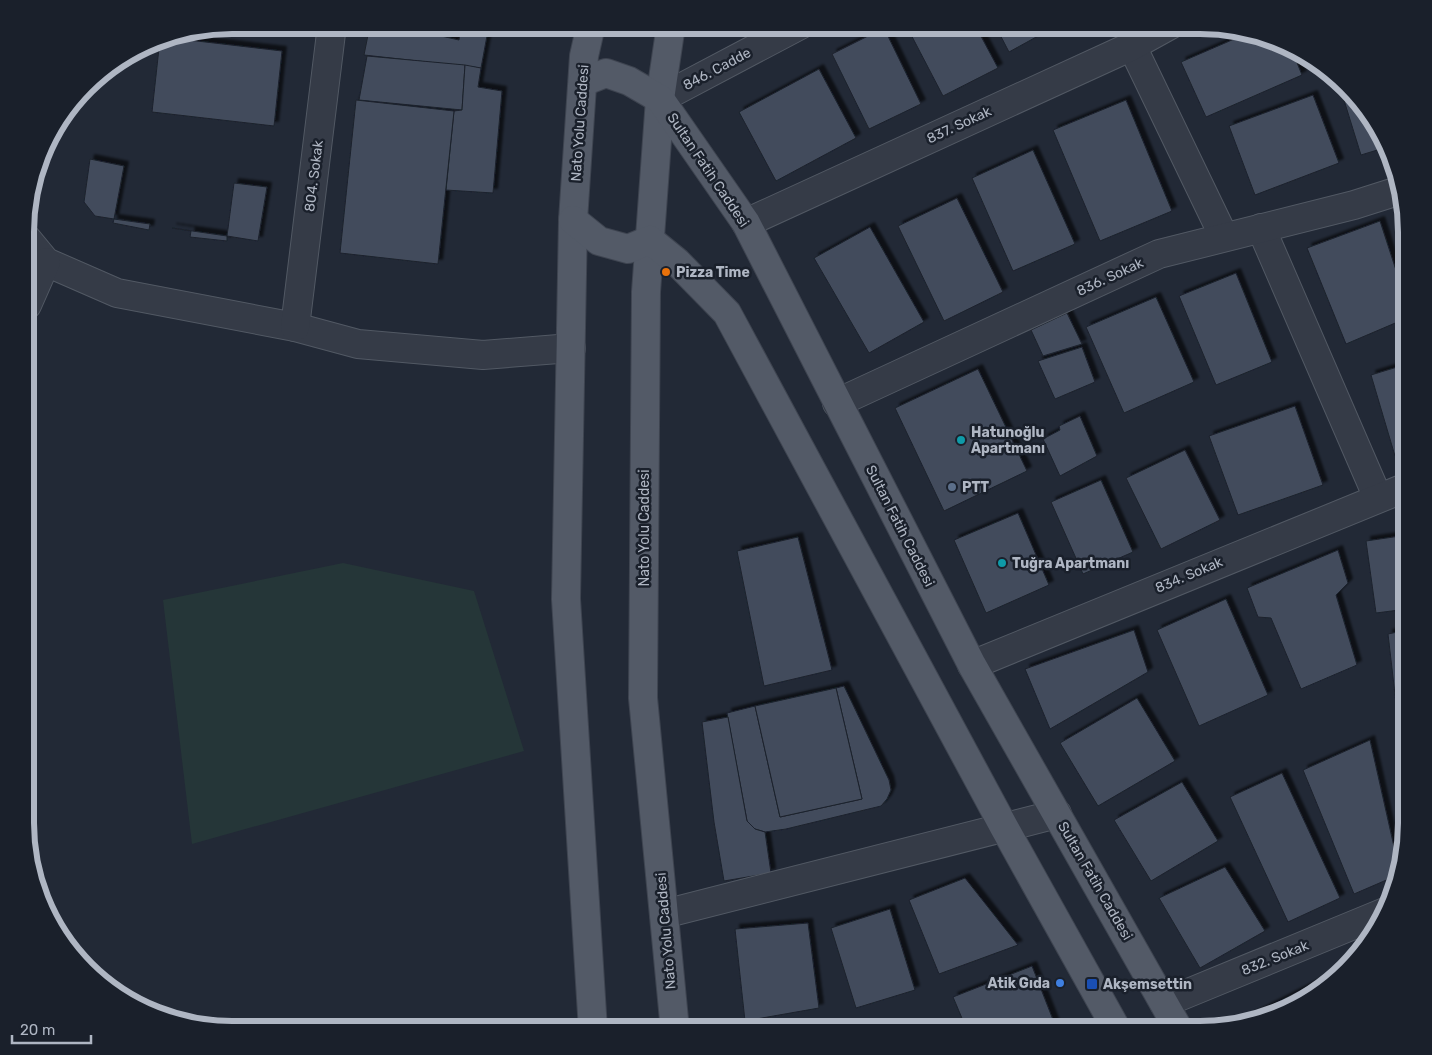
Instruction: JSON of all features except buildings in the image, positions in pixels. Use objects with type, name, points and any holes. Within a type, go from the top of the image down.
[{"type":"main road","name":"Nato Yolu Caddesi","points":[[589,34],[584,56],[573,220],[566,600],[592,1021]]},
{"type":"main road","name":"Nato Yolu Caddesi","points":[[670,34],[660,99],[646,292],[643,698],[674,1021]]},
{"type":"main road","name":"Sultan Fatih Caddesi","points":[[583,82],[606,73],[629,81],[660,99],[746,223],[972,665],[1174,1021]]},
{"type":"main road","points":[[573,220],[599,241],[628,249],[650,240],[677,262],[727,313],[1004,827],[1112,1021]]},
{"type":"street","name":"804. Sokak","points":[[295,327],[331,34]]},
{"type":"street","name":"846. Cadde","points":[[660,99],[783,34]]},
{"type":"street","name":"837. Sokak","points":[[746,223],[1132,46],[1154,34]]},
{"type":"street","points":[[1132,46],[1224,238]]},
{"type":"street","name":"836. Sokak","points":[[837,403],[1160,254],[1354,205],[1394,192]]},
{"type":"street","points":[[1260,228],[1378,498]]},
{"type":"street","points":[[34,247],[46,262],[117,293],[295,327],[358,344],[483,356],[571,348]]},
{"type":"street","points":[[34,289],[46,262]]},
{"type":"street","name":"834. Sokak","points":[[972,665],[1398,490]]},
{"type":"street","points":[[664,914],[1057,814]]},
{"type":"street","name":"832. Sokak","points":[[1164,1003],[1375,916]]},
{"type":"shaded area","points":[[343,563],[474,591],[524,751],[192,844],[163,600]]},
{"type":"place","name":"Pizza Time","points":[[666,272]]},
{"type":"place","name":"Hatunoğlu Apartmanı","points":[[961,440]]},
{"type":"place","name":"PTT","points":[[952,487]]},
{"type":"place","name":"Tuğra Apartmanı","points":[[1002,563]]},
{"type":"place","name":"Atik Gıda","points":[[1060,983]]},
{"type":"place","name":"Akşemsettin","points":[[1092,984]]}]
